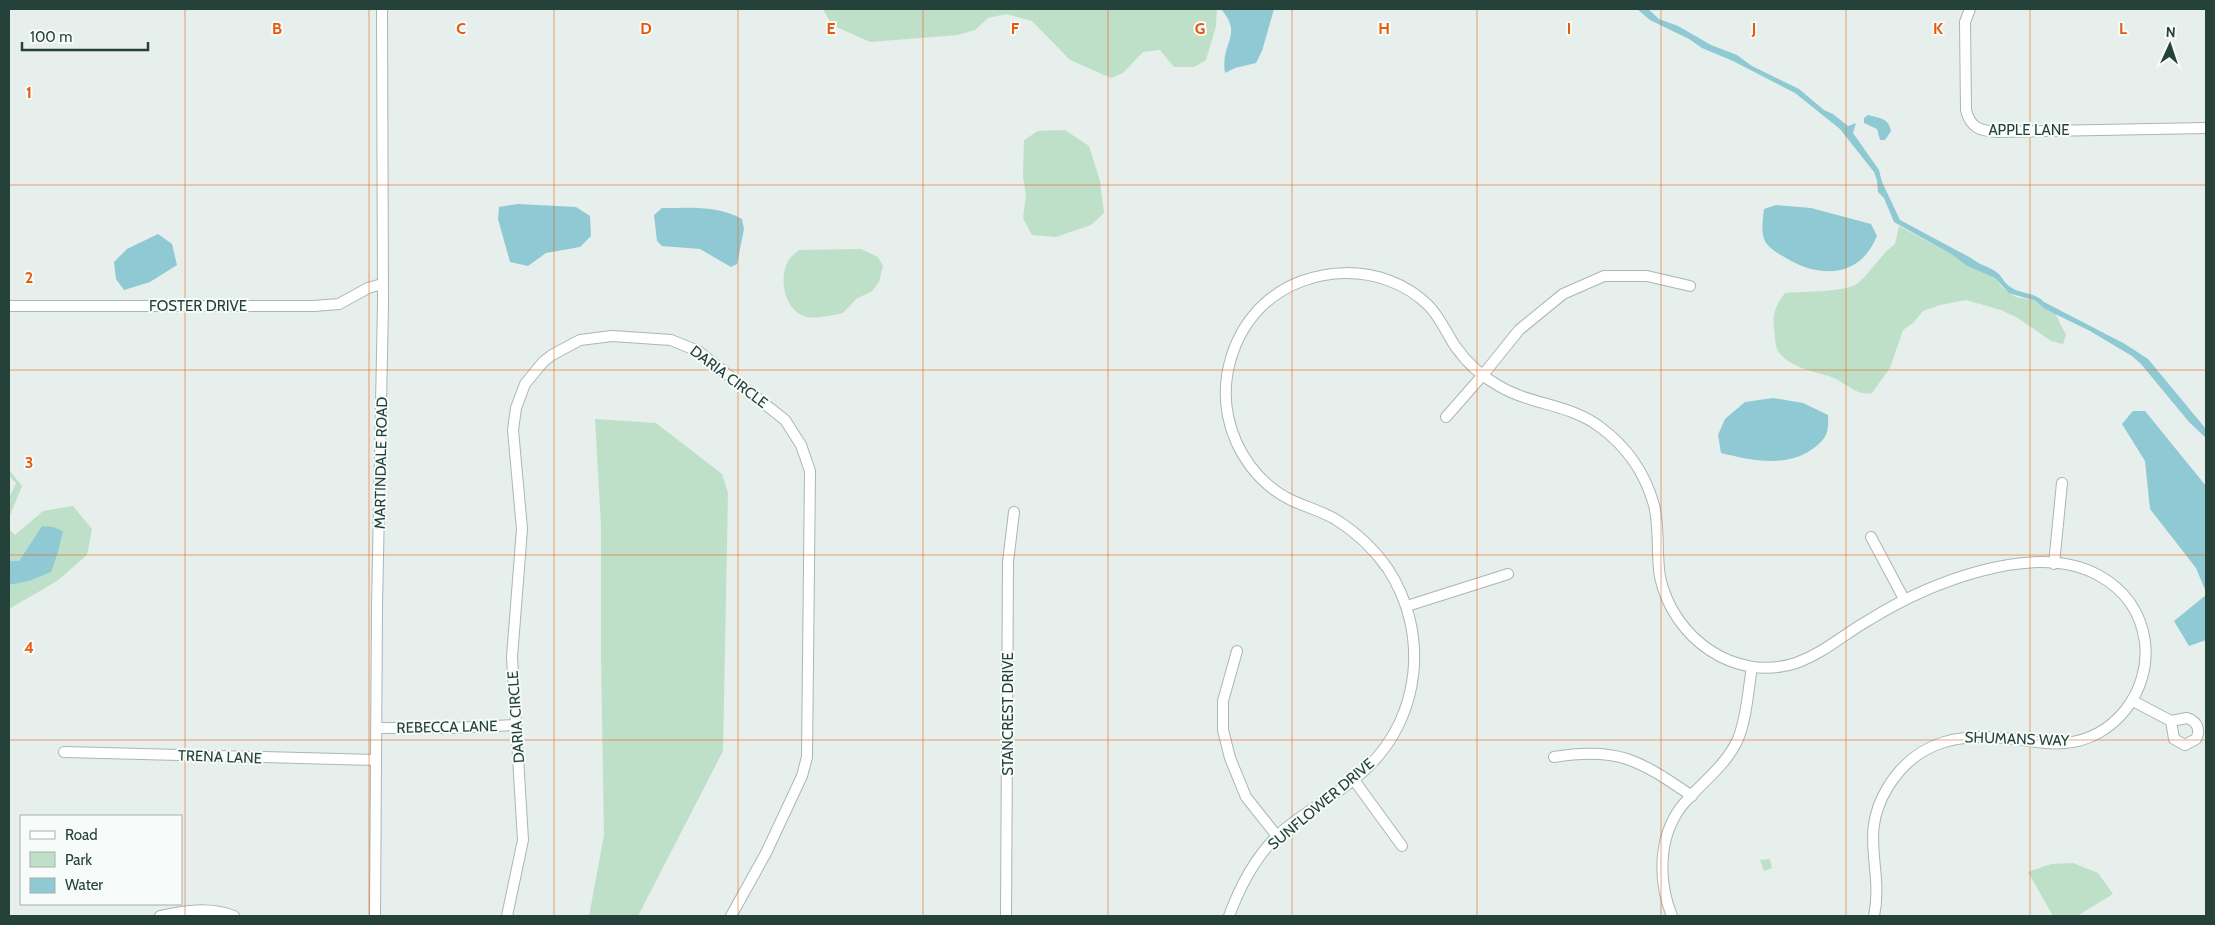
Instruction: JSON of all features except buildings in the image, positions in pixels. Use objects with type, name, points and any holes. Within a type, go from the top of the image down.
[{"type":"street","name":"MARTINDALE ROAD","points":[[375,916],[382,284],[382,9]]},
{"type":"street","name":"APPLE LANE","points":[[1970,9],[1965,22],[1966,110],[1970,121],[1978,130],[1997,132],[2206,128]]},
{"type":"street","name":"SUNFLOWER DRIVE","points":[[1229,916],[1251,869],[1277,836],[1354,780],[1377,758],[1398,727],[1410,693],[1414,668],[1414,642],[1407,606],[1392,576],[1380,558],[1353,531],[1333,518],[1290,500],[1274,490],[1251,467],[1234,438],[1228,420],[1226,388],[1231,357],[1243,328],[1262,306],[1274,296],[1312,277],[1335,273],[1352,273],[1388,280],[1415,294],[1436,314],[1458,349],[1482,376],[1516,395],[1580,415],[1601,427],[1619,444],[1642,474],[1653,502],[1661,583],[1666,599],[1677,619],[1691,636],[1708,650],[1736,663],[1752,667],[1780,667],[1814,656],[1862,624],[1904,600],[1937,585],[1979,571],[2023,564],[2070,565],[2096,574],[2114,585],[2133,606],[2145,637],[2145,654],[2144,670],[2133,701]]},
{"type":"street","points":[[1446,417],[1519,330],[1564,294],[1604,276],[1648,276],[1690,286]]},
{"type":"street","name":"FOSTER DRIVE","points":[[9,306],[314,306],[339,304],[368,288],[382,284]]},
{"type":"street","name":"DARIA CIRCLE","points":[[508,916],[524,840],[512,649],[522,529],[513,430],[516,408],[525,384],[543,362],[559,349],[580,340],[602,336],[646,337],[671,340],[698,351],[785,420],[802,445],[810,471],[807,757],[802,776],[778,827],[731,916]]},
{"type":"street","points":[[2054,564],[2062,483]]},
{"type":"street","name":"STANCREST DRIVE","points":[[1006,916],[1008,562],[1014,512]]},
{"type":"street","points":[[1871,537],[1904,600]]},
{"type":"street","points":[[1407,606],[1508,574]]},
{"type":"street","points":[[1237,651],[1223,701],[1222,730],[1230,758],[1246,797],[1277,836]]},
{"type":"street","points":[[1672,916],[1665,899],[1661,876],[1668,833],[1676,817],[1692,796],[1725,760],[1738,739],[1752,667]]},
{"type":"street","points":[[2133,701],[2171,721]]},
{"type":"street","name":"SHUMANS WAY","points":[[1874,916],[1877,885],[1871,847],[1875,818],[1879,805],[1892,781],[1913,758],[1928,748],[1960,737],[1986,736],[2063,744],[2081,740],[2111,725],[2133,701]]},
{"type":"street","name":"REBECCA LANE","points":[[377,728],[452,728],[516,725]]},
{"type":"street","name":"TRENA LANE","points":[[64,752],[376,760]]},
{"type":"street","points":[[1554,757],[1584,752],[1612,754],[1650,768],[1692,796]]},
{"type":"street","points":[[1354,780],[1402,846]]},
{"type":"street","points":[[160,916],[184,910],[208,911],[234,916]]},
{"type":"green space","points":[[823,9],[1217,9],[1216,26],[1206,60],[1194,67],[1174,67],[1160,50],[1143,52],[1123,73],[1111,78],[1070,60],[1032,21],[1006,14],[988,18],[975,30],[958,35],[870,42],[832,25]]},
{"type":"green space","points":[[1065,130],[1089,146],[1100,181],[1104,213],[1091,225],[1056,237],[1032,235],[1023,218],[1026,195],[1023,176],[1024,140],[1038,131]]},
{"type":"green space","points":[[1899,226],[1951,254],[1967,266],[1995,278],[2002,287],[2016,297],[2036,301],[2048,311],[2055,313],[2066,335],[2063,344],[2051,341],[2018,318],[2001,310],[1966,300],[1940,305],[1923,311],[1913,323],[1903,330],[1890,368],[1872,393],[1856,391],[1834,378],[1796,366],[1783,357],[1776,346],[1774,313],[1785,293],[1834,290],[1858,283],[1895,244]]},
{"type":"green space","points":[[861,249],[878,257],[883,266],[879,282],[872,291],[856,299],[843,313],[807,317],[793,309],[785,294],[784,277],[788,261],[793,255],[799,250]]},
{"type":"green space","points":[[595,419],[656,423],[722,474],[728,493],[723,751],[638,916],[589,916],[604,835],[601,525]]},
{"type":"green space","points":[[9,470],[22,486],[9,518],[9,498],[16,483],[9,476]]},
{"type":"green space","points":[[73,506],[92,529],[87,555],[57,581],[9,609],[9,585],[29,581],[42,526],[19,561],[9,561],[9,529],[15,535],[43,511]]},
{"type":"green space","points":[[1770,859],[1772,868],[1764,871],[1760,860]]},
{"type":"green space","points":[[2073,863],[2098,873],[2113,894],[2077,916],[2053,916],[2028,872],[2051,864]]},
{"type":"water","points":[[1221,9],[1274,9],[1262,51],[1256,63],[1235,68],[1225,73],[1224,62],[1230,40],[1231,26]]},
{"type":"water","points":[[1637,9],[1648,9],[1659,19],[1678,26],[1711,45],[1737,55],[1752,66],[1799,89],[1824,110],[1833,114],[1848,126],[1856,123],[1853,133],[1879,170],[1882,182],[1900,220],[1995,271],[2013,289],[2036,296],[2125,344],[2148,359],[2206,429],[2206,438],[2189,422],[2141,364],[2132,356],[2090,331],[2045,309],[2036,301],[2009,293],[1995,278],[1967,266],[1951,254],[1894,222],[1884,198],[1878,192],[1874,172],[1840,129],[1795,93],[1733,61],[1702,48],[1689,39],[1650,20]]},
{"type":"water","points":[[1868,115],[1883,119],[1888,123],[1891,131],[1885,140],[1880,140],[1877,129],[1864,123],[1864,118]]},
{"type":"water","points":[[518,204],[576,207],[590,216],[591,236],[580,247],[546,253],[528,266],[510,262],[498,219],[499,207]]},
{"type":"water","points":[[1776,205],[1811,208],[1871,224],[1877,236],[1862,259],[1852,266],[1841,270],[1829,271],[1804,267],[1774,251],[1764,239],[1762,226],[1764,209]]},
{"type":"water","points":[[662,208],[713,209],[742,219],[744,229],[737,264],[731,267],[700,249],[662,246],[657,241],[654,215]]},
{"type":"water","points":[[158,234],[172,244],[177,265],[150,282],[124,290],[116,279],[114,262],[127,249]]},
{"type":"water","points":[[1773,398],[1803,403],[1828,415],[1827,432],[1820,443],[1801,456],[1778,461],[1755,460],[1721,453],[1718,435],[1725,419],[1745,402]]},
{"type":"water","points":[[2133,411],[2145,411],[2206,486],[2206,592],[2196,568],[2150,509],[2145,461],[2122,424]]},
{"type":"water","points":[[42,526],[53,527],[63,531],[51,572],[29,581],[9,585],[9,561],[19,561]]},
{"type":"water","points":[[2206,595],[2206,640],[2189,646],[2174,621]]}]
